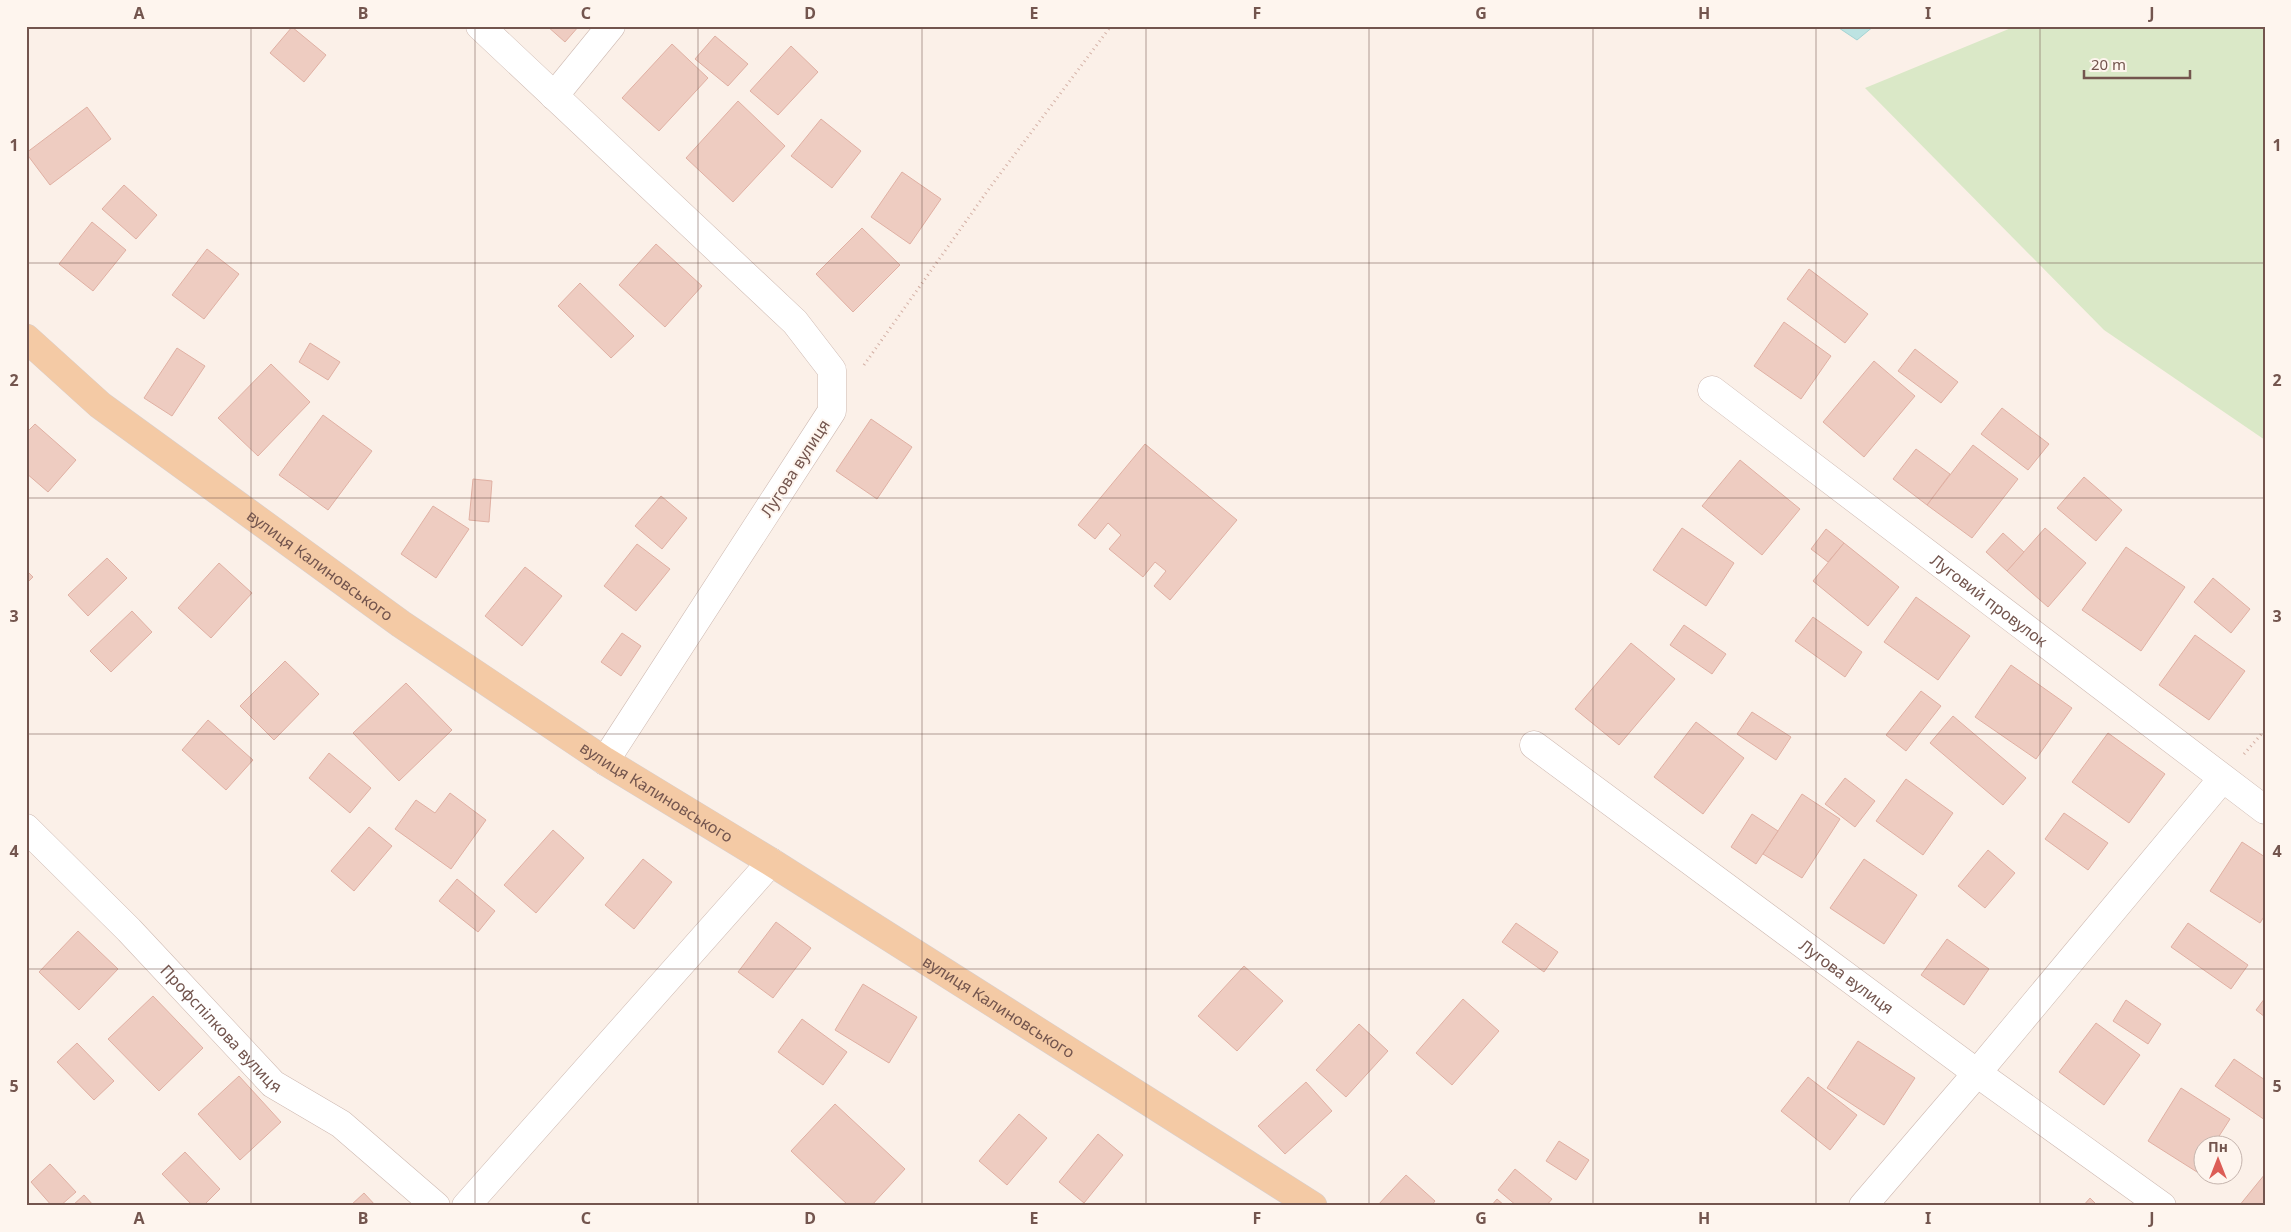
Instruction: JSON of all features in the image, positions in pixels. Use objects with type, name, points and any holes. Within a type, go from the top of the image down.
[{"type":"main road","name":"вулиця Калиновського","points":[[26,338],[100,405],[401,624],[605,761],[771,862],[1313,1206]]},
{"type":"street","name":"Лугова вулиця","points":[[480,26],[795,322],[832,370],[832,410],[605,761]]},
{"type":"street","points":[[554,96],[611,26]]},
{"type":"street","name":"Луговий провулок","points":[[1712,390],[2265,810]]},
{"type":"street","name":"Лугова вулиця","points":[[1534,745],[1977,1073],[2162,1206]]},
{"type":"street","points":[[1863,1206],[1977,1073],[2222,779]]},
{"type":"street","name":"Профспілкова вулиця","points":[[26,828],[129,930],[273,1084],[341,1124],[436,1206]]},
{"type":"street","points":[[466,1206],[771,862]]},
{"type":"path","points":[[860,370],[990,186],[1111,26]]},
{"type":"green space","points":[[2016,26],[2265,26],[2265,440],[2104,330],[1865,88]]},
{"type":"water","points":[[1836,26],[1874,26],[1857,40]]},
{"type":"building","points":[[547,26],[579,26],[565,42]]},
{"type":"building","points":[[292,27],[326,55],[304,82],[270,53]]},
{"type":"building","points":[[715,36],[748,64],[728,86],[695,59]]},
{"type":"building","points":[[672,44],[708,78],[659,131],[622,98]]},
{"type":"building","points":[[791,46],[818,72],[778,115],[750,91]]},
{"type":"building","points":[[738,101],[785,146],[733,202],[686,158]]},
{"type":"building","points":[[87,107],[111,139],[50,185],[26,153]]},
{"type":"building","points":[[821,119],[861,151],[832,188],[791,156]]},
{"type":"building","points":[[902,172],[941,199],[910,244],[871,217]]},
{"type":"building","points":[[124,185],[157,215],[136,239],[102,209]]},
{"type":"building","points":[[92,222],[126,250],[93,291],[59,264]]},
{"type":"building","points":[[862,228],[900,265],[853,312],[816,274]]},
{"type":"building","points":[[656,244],[702,286],[665,327],[619,285]]},
{"type":"building","points":[[207,249],[239,274],[204,319],[172,295]]},
{"type":"building","points":[[1809,269],[1868,314],[1845,343],[1787,299]]},
{"type":"building","points":[[580,283],[634,336],[611,358],[558,306]]},
{"type":"building","points":[[1784,322],[1831,356],[1801,399],[1754,366]]},
{"type":"building","points":[[310,343],[340,362],[328,380],[299,362]]},
{"type":"building","points":[[177,348],[205,366],[172,416],[144,398]]},
{"type":"building","points":[[1915,349],[1958,382],[1941,403],[1898,371]]},
{"type":"building","points":[[1874,361],[1915,396],[1864,457],[1823,422]]},
{"type":"building","points":[[271,364],[310,402],[258,456],[218,418]]},
{"type":"building","points":[[2002,408],[2049,444],[2028,470],[1981,434]]},
{"type":"building","points":[[323,415],[372,451],[328,510],[279,475]]},
{"type":"building","points":[[871,419],[912,447],[877,499],[836,471]]},
{"type":"building","points":[[35,424],[76,460],[48,492],[26,473],[26,433]]},
{"type":"building","points":[[1145,444],[1237,520],[1170,600],[1154,586],[1166,571],[1155,562],[1143,577],[1109,549],[1121,535],[1108,523],[1095,539],[1078,525]]},
{"type":"building","points":[[1973,445],[2018,479],[1972,538],[1927,505]]},
{"type":"building","points":[[1916,449],[1950,474],[1927,505],[1893,479]]},
{"type":"building","points":[[1740,460],[1800,509],[1762,555],[1702,506]]},
{"type":"building","points":[[2084,477],[2122,510],[2096,541],[2057,508]]},
{"type":"building","points":[[473,479],[492,481],[489,522],[469,520]]},
{"type":"building","points":[[661,496],[687,518],[662,549],[635,526]]},
{"type":"building","points":[[433,506],[469,529],[436,578],[401,554]]},
{"type":"building","points":[[1682,528],[1734,563],[1706,606],[1653,570]]},
{"type":"building","points":[[2045,528],[2086,563],[2048,607],[2007,571]]},
{"type":"building","points":[[1826,529],[1844,543],[1828,562],[1811,549]]},
{"type":"building","points":[[2003,533],[2024,552],[2007,571],[1986,552]]},
{"type":"building","points":[[1844,543],[1899,587],[1868,626],[1813,581]]},
{"type":"building","points":[[637,544],[670,569],[636,611],[604,586]]},
{"type":"building","points":[[2126,547],[2185,587],[2141,651],[2082,610]]},
{"type":"building","points":[[107,558],[127,578],[88,616],[68,595]]},
{"type":"building","points":[[219,563],[252,593],[211,638],[178,608]]},
{"type":"building","points":[[525,567],[562,596],[522,646],[485,616]]},
{"type":"building","points":[[26,570],[33,577],[26,584]]},
{"type":"building","points":[[2213,578],[2250,609],[2231,633],[2194,602]]},
{"type":"building","points":[[1916,597],[1970,636],[1938,680],[1884,642]]},
{"type":"building","points":[[132,611],[152,632],[111,672],[90,651]]},
{"type":"building","points":[[1813,617],[1862,652],[1845,677],[1795,641]]},
{"type":"building","points":[[1684,625],[1726,654],[1712,674],[1670,645]]},
{"type":"building","points":[[622,633],[641,646],[621,676],[601,662]]},
{"type":"building","points":[[2195,635],[2245,671],[2209,720],[2159,685]]},
{"type":"building","points":[[1631,643],[1675,679],[1619,745],[1575,709]]},
{"type":"building","points":[[285,661],[319,694],[274,740],[240,706]]},
{"type":"building","points":[[2011,665],[2072,708],[2036,759],[1975,717]]},
{"type":"building","points":[[406,683],[452,730],[399,781],[353,733]]},
{"type":"building","points":[[1921,691],[1941,706],[1906,751],[1886,735]]},
{"type":"building","points":[[1752,712],[1791,737],[1776,760],[1737,734]]},
{"type":"building","points":[[1953,716],[2026,778],[2003,805],[1930,743]]},
{"type":"building","points":[[208,720],[253,760],[226,790],[182,750]]},
{"type":"building","points":[[1696,722],[1744,758],[1703,814],[1654,777]]},
{"type":"building","points":[[2108,733],[2165,774],[2129,823],[2072,782]]},
{"type":"building","points":[[329,753],[371,788],[350,813],[309,778]]},
{"type":"building","points":[[1845,778],[1875,801],[1855,827],[1825,804]]},
{"type":"building","points":[[1906,779],[1953,813],[1923,855],[1876,821]]},
{"type":"building","points":[[450,793],[486,820],[451,869],[395,829],[416,800],[435,813]]},
{"type":"building","points":[[1802,794],[1840,819],[1802,878],[1763,854]]},
{"type":"building","points":[[2064,813],[2108,843],[2088,870],[2045,839]]},
{"type":"building","points":[[1752,814],[1778,831],[1756,864],[1731,847]]},
{"type":"building","points":[[369,827],[392,846],[354,891],[331,871]]},
{"type":"building","points":[[553,830],[584,858],[536,913],[504,885]]},
{"type":"building","points":[[2242,842],[2265,857],[2265,915],[2260,923],[2210,891]]},
{"type":"building","points":[[1988,850],[2015,873],[1985,908],[1958,886]]},
{"type":"building","points":[[643,859],[672,882],[634,929],[605,905]]},
{"type":"building","points":[[1864,859],[1917,895],[1884,944],[1830,908]]},
{"type":"building","points":[[457,879],[495,911],[478,932],[439,901]]},
{"type":"building","points":[[776,922],[811,948],[773,998],[738,972]]},
{"type":"building","points":[[1516,923],[1558,952],[1544,972],[1502,942]]},
{"type":"building","points":[[2188,923],[2248,965],[2231,989],[2171,947]]},
{"type":"building","points":[[78,931],[118,969],[79,1010],[39,972]]},
{"type":"building","points":[[1947,939],[1989,969],[1964,1005],[1921,975]]},
{"type":"building","points":[[1244,966],[1283,1001],[1237,1051],[1198,1016]]},
{"type":"building","points":[[863,984],[917,1017],[889,1063],[835,1030]]},
{"type":"building","points":[[153,996],[203,1048],[159,1091],[108,1039]]},
{"type":"building","points":[[2265,998],[2265,1017],[2256,1010]]},
{"type":"building","points":[[1463,999],[1499,1031],[1452,1085],[1416,1053]]},
{"type":"building","points":[[2126,1000],[2161,1024],[2148,1044],[2113,1021]]},
{"type":"building","points":[[802,1019],[847,1052],[823,1085],[778,1052]]},
{"type":"building","points":[[2096,1023],[2140,1055],[2104,1105],[2059,1072]]},
{"type":"building","points":[[1359,1024],[1388,1051],[1346,1097],[1316,1070]]},
{"type":"building","points":[[1858,1041],[1915,1078],[1884,1125],[1827,1088]]},
{"type":"building","points":[[77,1043],[114,1081],[94,1100],[57,1062]]},
{"type":"building","points":[[2234,1059],[2265,1080],[2265,1120],[2215,1086]]},
{"type":"building","points":[[239,1076],[281,1122],[240,1160],[198,1114]]},
{"type":"building","points":[[1808,1077],[1857,1115],[1830,1150],[1781,1111]]},
{"type":"building","points":[[1306,1082],[1332,1111],[1285,1154],[1258,1126]]},
{"type":"building","points":[[2181,1088],[2230,1119],[2220,1134],[2194,1134],[2194,1170],[2148,1141]]},
{"type":"building","points":[[835,1104],[905,1169],[871,1206],[849,1206],[791,1151]]},
{"type":"building","points":[[1019,1114],[1047,1138],[1007,1185],[979,1161]]},
{"type":"building","points":[[1098,1134],[1123,1155],[1084,1203],[1059,1182]]},
{"type":"building","points":[[1559,1141],[1589,1160],[1576,1180],[1546,1161]]},
{"type":"building","points":[[185,1152],[220,1189],[203,1206],[193,1206],[162,1174]]},
{"type":"building","points":[[50,1164],[76,1192],[60,1206],[52,1206],[31,1182]]},
{"type":"building","points":[[1515,1169],[1552,1199],[1546,1206],[1517,1206],[1498,1190]]},
{"type":"building","points":[[2265,1174],[2265,1206],[2239,1206]]},
{"type":"building","points":[[1406,1175],[1435,1201],[1431,1206],[1377,1206]]},
{"type":"building","points":[[364,1193],[376,1206],[350,1206]]},
{"type":"building","points":[[84,1195],[94,1206],[72,1206]]},
{"type":"building","points":[[2090,1198],[2098,1206],[2083,1206]]},
{"type":"building","points":[[1497,1199],[1505,1206],[1491,1206]]}]
